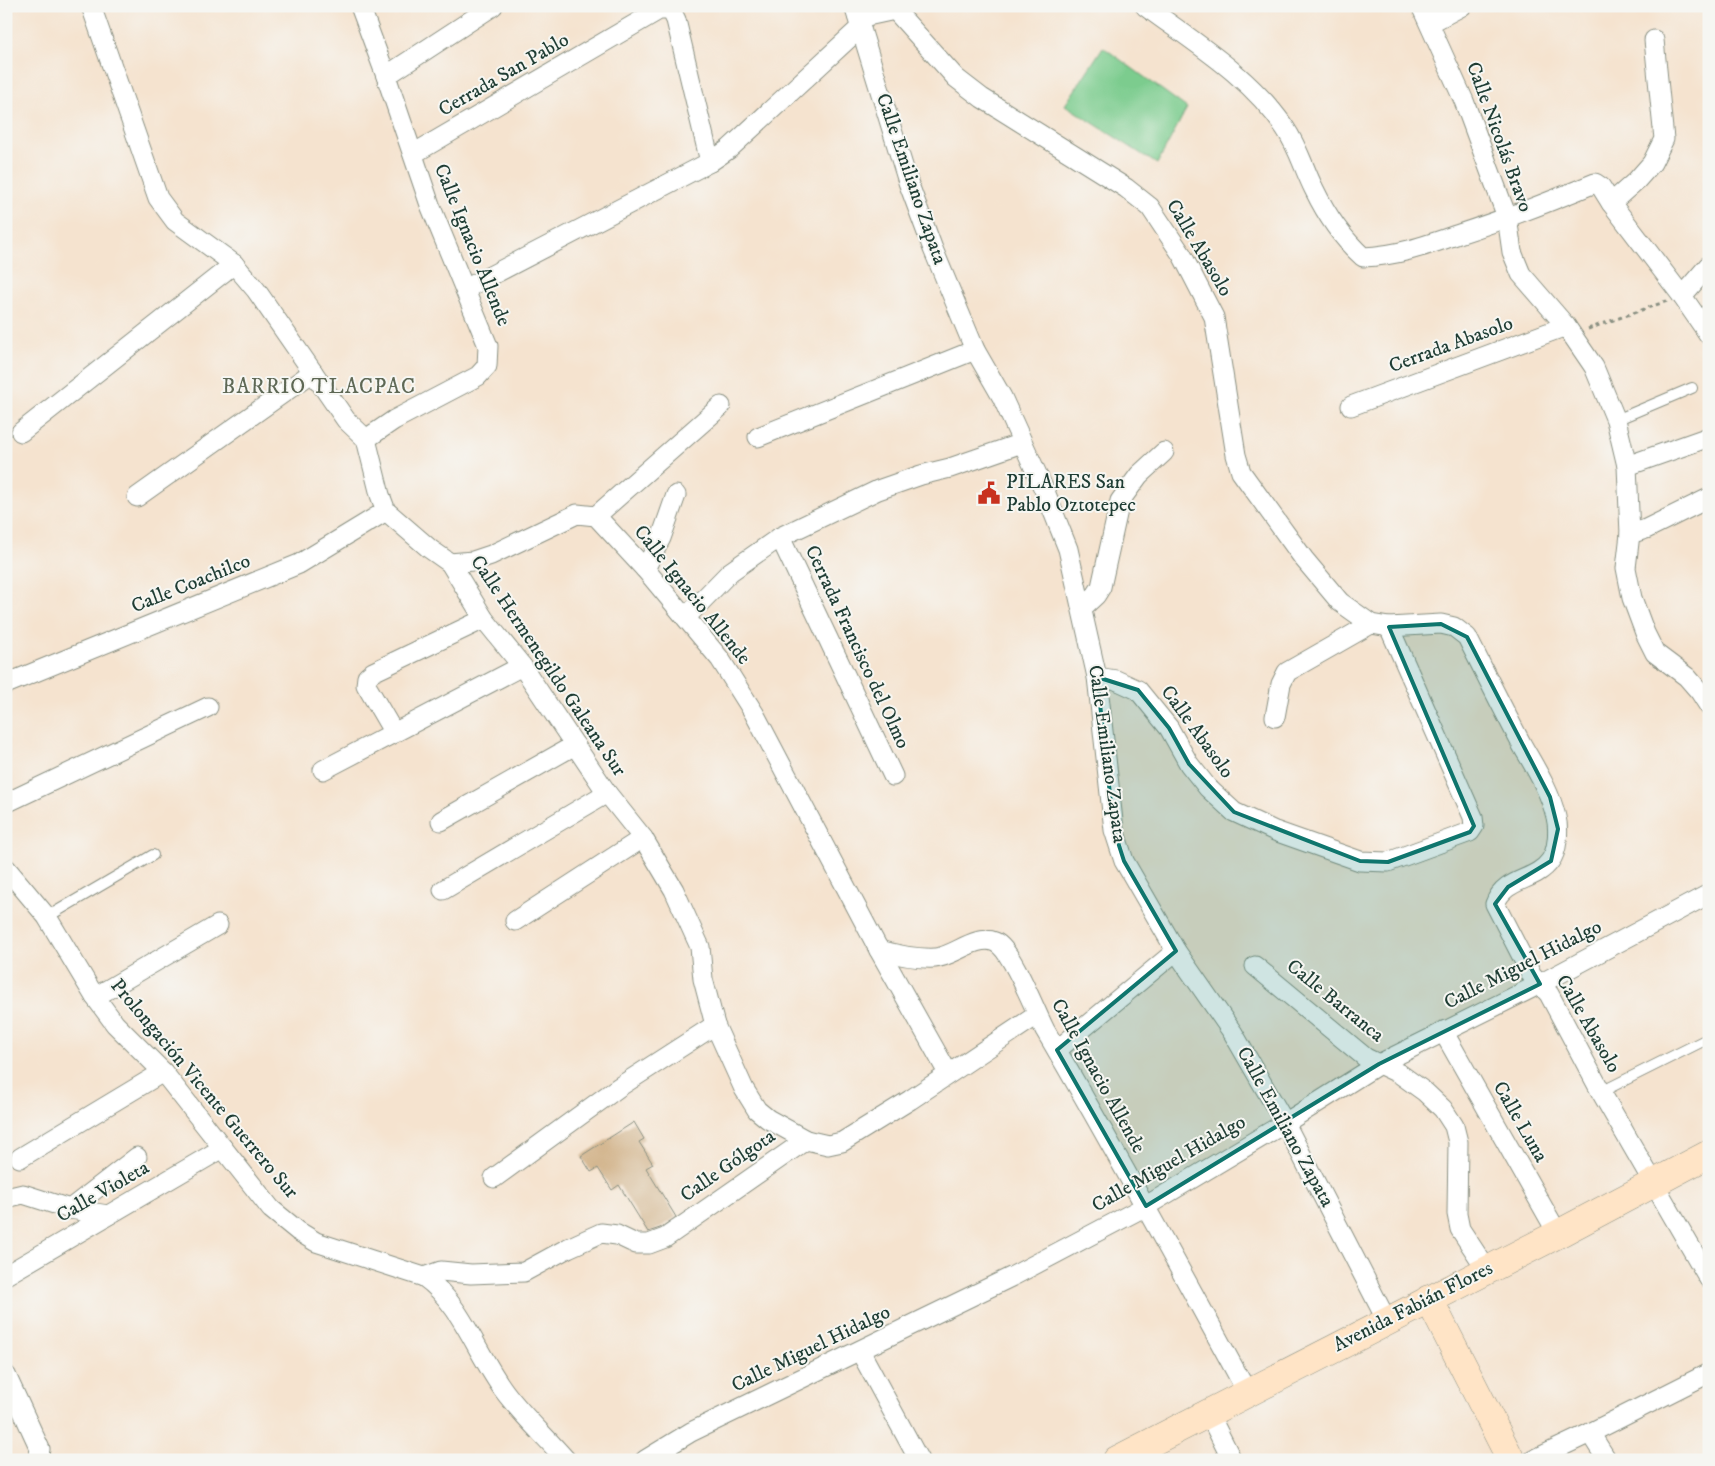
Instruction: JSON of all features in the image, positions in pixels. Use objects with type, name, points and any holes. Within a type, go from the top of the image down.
[{"type":"main road","name":"Avenida Fabián Flores","points":[[1117,1460],[1558,1234],[1709,1154]]},
{"type":"main road","points":[[1429,1299],[1511,1460]]},
{"type":"street","points":[[91,6],[158,198],[175,221],[234,264],[256,290],[346,420],[366,439],[386,511]]},
{"type":"street","name":"Calle Ignacio Allende","points":[[360,6],[430,205],[488,346],[487,366],[478,376],[394,420],[366,439]]},
{"type":"street","points":[[386,76],[493,6]]},
{"type":"street","points":[[1145,6],[1239,75],[1267,103],[1296,146],[1314,190],[1340,232],[1363,256],[1384,256],[1409,251],[1507,218],[1595,183],[1601,187],[1611,203],[1682,296],[1709,336]]},
{"type":"street","name":"Calle Nicolás Bravo","points":[[1421,6],[1464,101],[1507,218],[1512,252],[1521,274],[1569,330],[1594,366],[1616,420],[1627,466],[1630,534],[1626,568],[1632,598],[1645,633],[1655,653],[1688,677],[1709,706]]},
{"type":"street","points":[[1430,23],[1462,6]]},
{"type":"street","points":[[465,289],[710,162],[729,149],[858,17],[899,8]]},
{"type":"street","name":"Calle Abasolo","points":[[899,8],[956,78],[982,98],[1126,188],[1150,207],[1182,255],[1214,317],[1236,455],[1241,472],[1304,559],[1340,602],[1380,626],[1441,624],[1454,627],[1467,637],[1550,797],[1558,829],[1551,861],[1538,872],[1508,887],[1499,894],[1495,904],[1532,976],[1549,994],[1601,1092],[1709,1279]]},
{"type":"street","name":"Cerrada San Pablo","points":[[413,154],[659,10],[671,10],[676,20],[710,162]]},
{"type":"street","name":"Calle Emiliano Zapata","points":[[858,17],[908,182],[933,249],[975,350],[1002,397],[1068,548],[1098,677],[1114,830],[1124,861],[1176,950],[1233,1033],[1286,1123],[1387,1320]]},
{"type":"street","points":[[1611,203],[1637,180],[1652,163],[1664,140],[1654,40]]},
{"type":"street","points":[[21,432],[234,264]]},
{"type":"street","points":[[1682,296],[1709,265]]},
{"type":"street","name":"Cerrada Abasolo","points":[[1351,406],[1569,330]]},
{"type":"street","points":[[758,437],[975,350]]},
{"type":"street","points":[[137,497],[313,372]]},
{"type":"street","points":[[450,563],[474,560],[491,555],[577,514],[596,516],[721,406]]},
{"type":"street","points":[[1627,466],[1709,437]]},
{"type":"street","points":[[686,617],[730,572],[780,537],[878,490],[1022,443]]},
{"type":"street","points":[[1082,608],[1102,587],[1120,501],[1139,475],[1164,452]]},
{"type":"street","points":[[645,569],[661,538],[676,496]]},
{"type":"street","points":[[1630,534],[1646,530],[1709,498]]},
{"type":"street","name":"Calle Hermenegildo Galeana Sur","points":[[386,511],[430,549],[450,563],[484,619],[522,666],[548,702],[607,793],[643,838],[674,890],[700,947],[703,979],[715,1025],[744,1089],[757,1110],[768,1119],[806,1140]]},
{"type":"street","name":"Calle Coachilco","points":[[6,684],[299,564],[361,528],[386,511]]},
{"type":"street","name":"Calle Ignacio Allende","points":[[596,516],[645,569],[720,659],[754,713],[879,950],[948,1073]]},
{"type":"street","name":"Cerrada Francisco del Olmo","points":[[780,537],[893,776]]},
{"type":"street","points":[[394,733],[366,685],[367,677],[484,619]]},
{"type":"street","points":[[1275,717],[1281,684],[1287,672],[1380,626]]},
{"type":"street","name":"Calle Abasolo","points":[[1098,677],[1116,680],[1138,690],[1169,728],[1194,770],[1208,788],[1234,812],[1275,831],[1360,860],[1388,862],[1470,832],[1474,826],[1473,817],[1380,626]]},
{"type":"street","points":[[323,770],[522,666]]},
{"type":"street","points":[[6,803],[208,707]]},
{"type":"street","points":[[441,821],[575,745]]},
{"type":"street","points":[[444,890],[607,793]]},
{"type":"street","points":[[516,920],[643,838]]},
{"type":"street","name":"Prolongación Vicente Guerrero Sur","points":[[6,868],[47,917],[95,997],[116,1024],[164,1072],[271,1209],[298,1231],[316,1242],[424,1277],[436,1286],[449,1301],[505,1392],[566,1460]]},
{"type":"street","name":"Calle Miguel Hidalgo","points":[[644,1460],[691,1432],[1013,1276],[1146,1206],[1286,1123],[1379,1064],[1540,984],[1709,894]]},
{"type":"street","points":[[95,997],[218,925]]},
{"type":"street","name":"Calle Ignacio Allende","points":[[879,950],[909,957],[937,958],[971,944],[987,941],[995,942],[1003,947],[1011,959],[1037,1015],[1146,1206],[1247,1392]]},
{"type":"street","points":[[1057,1050],[1176,950]]},
{"type":"street","name":"Calle Barranca","points":[[1255,966],[1366,1058],[1400,1074],[1425,1092],[1443,1109],[1454,1126],[1458,1142],[1457,1214],[1460,1229],[1487,1270]]},
{"type":"street","name":"Calle Gólgota","points":[[424,1277],[441,1271],[471,1274],[524,1272],[568,1248],[602,1233],[617,1235],[636,1244],[658,1242],[681,1228],[806,1140],[828,1145],[842,1142],[910,1100],[1037,1015]]},
{"type":"street","points":[[494,1178],[619,1087],[715,1025]]},
{"type":"street","name":"Calle Luna","points":[[1443,1031],[1558,1234]]},
{"type":"street","points":[[20,1158],[164,1072]]},
{"type":"street","name":"Calle Violeta","points":[[6,1274],[223,1148]]},
{"type":"street","points":[[70,1209],[138,1157]]},
{"type":"street","points":[[6,1198],[23,1194],[70,1209],[108,1215]]},
{"type":"street","points":[[860,1351],[919,1460]]},
{"type":"street","points":[[1533,1460],[1709,1373]]},
{"type":"street","points":[[6,1375],[40,1449],[38,1460]]},
{"type":"street","points":[[1208,1412],[1232,1460]]},
{"type":"street","points":[[1590,1433],[1607,1460]]},
{"type":"lane","points":[[1616,420],[1692,388]]},
{"type":"lane","points":[[47,917],[153,855]]},
{"type":"lane","points":[[1601,1092],[1709,1038]]},
{"type":"path","points":[[1569,330],[1682,296]]},
{"type":"highlighted area","points":[[1441,624],[1467,637],[1550,797],[1558,829],[1551,861],[1508,887],[1495,904],[1540,984],[1379,1064],[1146,1206],[1057,1050],[1176,951],[1124,861],[1114,830],[1097,677],[1138,690],[1169,728],[1189,764],[1234,812],[1360,861],[1388,862],[1470,832],[1474,826],[1389,627]]},
{"type":"green space","points":[[1103,47],[1187,108],[1157,164],[1065,105]]},
{"type":"building","points":[[634,1122],[644,1139],[639,1142],[653,1164],[646,1168],[676,1217],[660,1228],[648,1232],[619,1185],[612,1190],[598,1168],[591,1172],[581,1156]]},
{"type":"place","name":"PILARES San Pablo Oztotepec","points":[[989,493]]},
{"type":"district","name":"BARRIO TLACPAC","points":[[319,387]]}]
